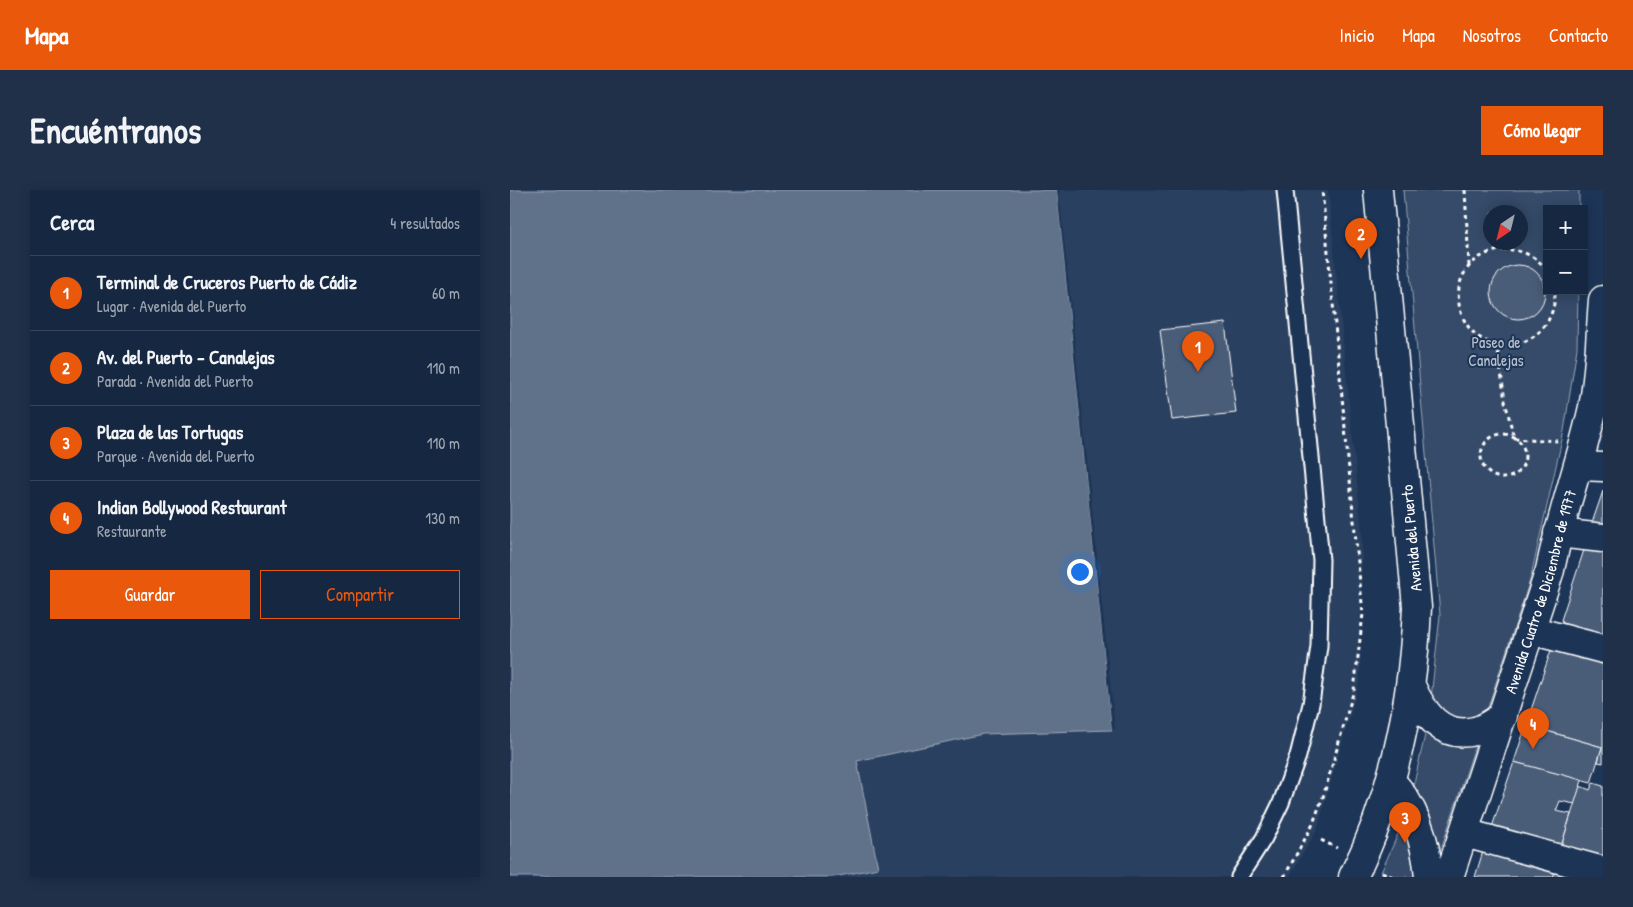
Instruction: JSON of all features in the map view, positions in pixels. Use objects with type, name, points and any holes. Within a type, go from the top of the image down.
[{"type":"street","name":"Avenida del Puerto","points":[[1353,877],[1391,781],[1411,686],[1417,607],[1378,190]]},
{"type":"street","name":"Avenida Cuatro de Diciembre de 1977","points":[[1449,877],[1550,570],[1558,533],[1591,467],[1598,406],[1603,300]]},
{"type":"street","points":[[1558,533],[1603,538]]},
{"type":"street","points":[[1530,630],[1603,649]]},
{"type":"street","points":[[1411,686],[1421,708],[1435,723],[1447,729],[1459,732],[1476,731],[1503,716]]},
{"type":"street","points":[[1391,781],[1404,794],[1417,822],[1427,858],[1429,877]]},
{"type":"street","points":[[1465,832],[1603,871]]},
{"type":"lane","points":[[1239,877],[1264,838],[1287,787],[1298,756],[1311,704],[1319,646],[1321,560],[1285,190]]},
{"type":"path","points":[[1465,190],[1470,266]]},
{"type":"path","points":[[1543,265],[1527,253],[1512,248],[1496,250],[1481,256],[1470,266],[1462,279],[1459,294],[1460,308],[1466,322],[1475,334],[1497,344],[1517,344],[1531,339],[1543,330],[1552,318],[1556,303],[1555,295]]},
{"type":"path","points":[[1497,344],[1505,401],[1514,438],[1524,451],[1523,465],[1514,476],[1500,478],[1493,476],[1483,466],[1481,452],[1484,445],[1495,436],[1502,434],[1514,438],[1562,442]]},
{"type":"shaded area","points":[[510,190],[1057,190],[1112,730],[983,734],[857,761],[878,868],[834,877],[510,877]]},
{"type":"shaded area","points":[[1057,190],[1328,190],[1362,533],[1360,680],[1317,830],[1289,877],[834,877],[878,868],[857,761],[983,734],[1112,730]]},
{"type":"green space","name":"Paseo de Canalejas","points":[[1403,190],[1579,190],[1579,205],[1543,205],[1543,295],[1578,295],[1577,348],[1564,431],[1530,580],[1439,855],[1414,791],[1429,717],[1440,615]]},
{"type":"green space","points":[[1402,825],[1412,828],[1419,877],[1379,877]]},
{"type":"pier","points":[[1057,190],[1059,190],[1115,729],[1112,730]]},
{"type":"building","points":[[1518,265],[1528,267],[1543,282],[1544,295],[1543,302],[1537,311],[1528,317],[1518,319],[1508,317],[1499,311],[1493,302],[1491,292],[1493,282],[1499,273],[1508,267]]},
{"type":"building","points":[[1225,323],[1236,413],[1172,420],[1160,330]]},
{"type":"building","points":[[1603,491],[1603,535],[1591,526]]},
{"type":"building","points":[[1592,544],[1603,545],[1603,637],[1567,627],[1561,620],[1584,550]]},
{"type":"building","points":[[1553,644],[1603,656],[1603,763],[1598,762],[1602,747],[1526,725]]},
{"type":"building","points":[[1526,725],[1602,747],[1591,783],[1514,762]]},
{"type":"building","points":[[1514,762],[1582,780],[1575,804],[1560,801],[1556,811],[1571,814],[1560,850],[1491,830]]},
{"type":"building","points":[[1593,783],[1603,786],[1603,862],[1560,850],[1580,786],[1590,790]]},
{"type":"building","points":[[1484,848],[1558,866],[1553,877],[1475,877]]},
{"type":"building","points":[[1558,866],[1598,877],[1553,877]]},
{"type":"place","name":"Av. del Puerto - Canalejas","points":[[1361,259]]},
{"type":"place","name":"Terminal de Cruceros Puerto de Cádiz","points":[[1198,372]]},
{"type":"place","name":"Indian Bollywood Restaurant","points":[[1533,749]]},
{"type":"place","name":"Plaza de las Tortugas","points":[[1405,843]]}]
